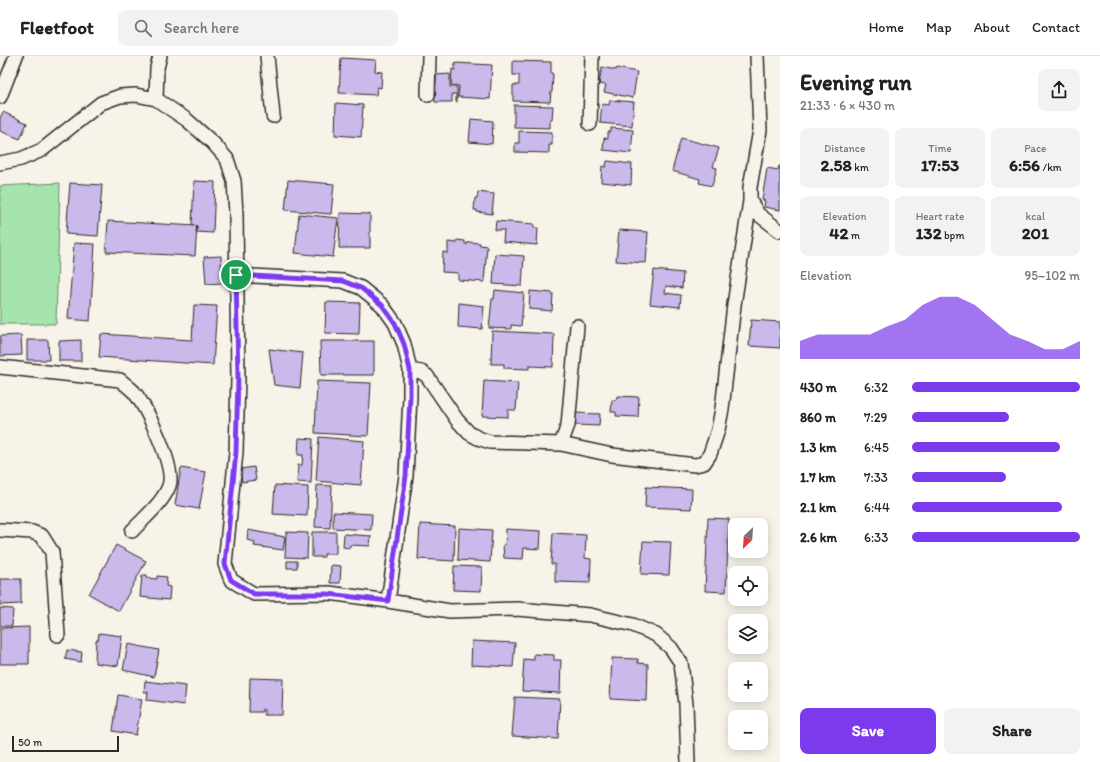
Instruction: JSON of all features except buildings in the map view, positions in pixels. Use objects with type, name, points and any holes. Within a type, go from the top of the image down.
[{"type":"street","points":[[0,97],[16,56]]},
{"type":"street","points":[[156,99],[157,68],[160,56]]},
{"type":"street","points":[[267,56],[273,116]]},
{"type":"street","points":[[428,95],[429,56]]},
{"type":"street","points":[[590,124],[592,56]]},
{"type":"street","points":[[410,370],[421,372],[427,376],[457,420],[469,433],[490,442],[561,444],[612,455],[695,465],[704,463],[710,454],[718,430],[722,409],[734,305],[750,201],[750,187],[760,130],[758,56]]},
{"type":"street","points":[[0,163],[21,159],[42,150],[101,103],[120,96],[136,95],[156,99],[187,120],[213,142],[227,159],[234,181],[237,250],[238,378],[236,452],[225,564],[231,580],[254,594],[328,594],[388,601],[450,611],[517,609],[590,615],[633,625],[656,635],[671,648],[681,664],[686,704],[688,762]]},
{"type":"street","points":[[750,201],[758,214],[780,231]]},
{"type":"street","points":[[236,275],[343,281],[361,288],[382,305],[395,323],[404,344],[410,370],[410,397],[406,476],[388,601]]},
{"type":"street","points":[[561,444],[568,425],[577,326]]},
{"type":"street","points":[[0,367],[120,380],[134,393],[159,436],[167,462],[170,484],[162,500],[132,531]]},
{"type":"street","points":[[0,530],[32,532],[42,536],[52,552],[58,635]]},
{"type":"green space","points":[[60,183],[56,324],[0,324],[0,186]]},
{"type":"route","points":[[236,275],[343,281],[361,288],[382,305],[395,323],[404,344],[410,370],[410,397],[406,476],[388,601],[328,594],[254,594],[231,580],[225,564],[236,452],[238,378],[236,275]]}]
